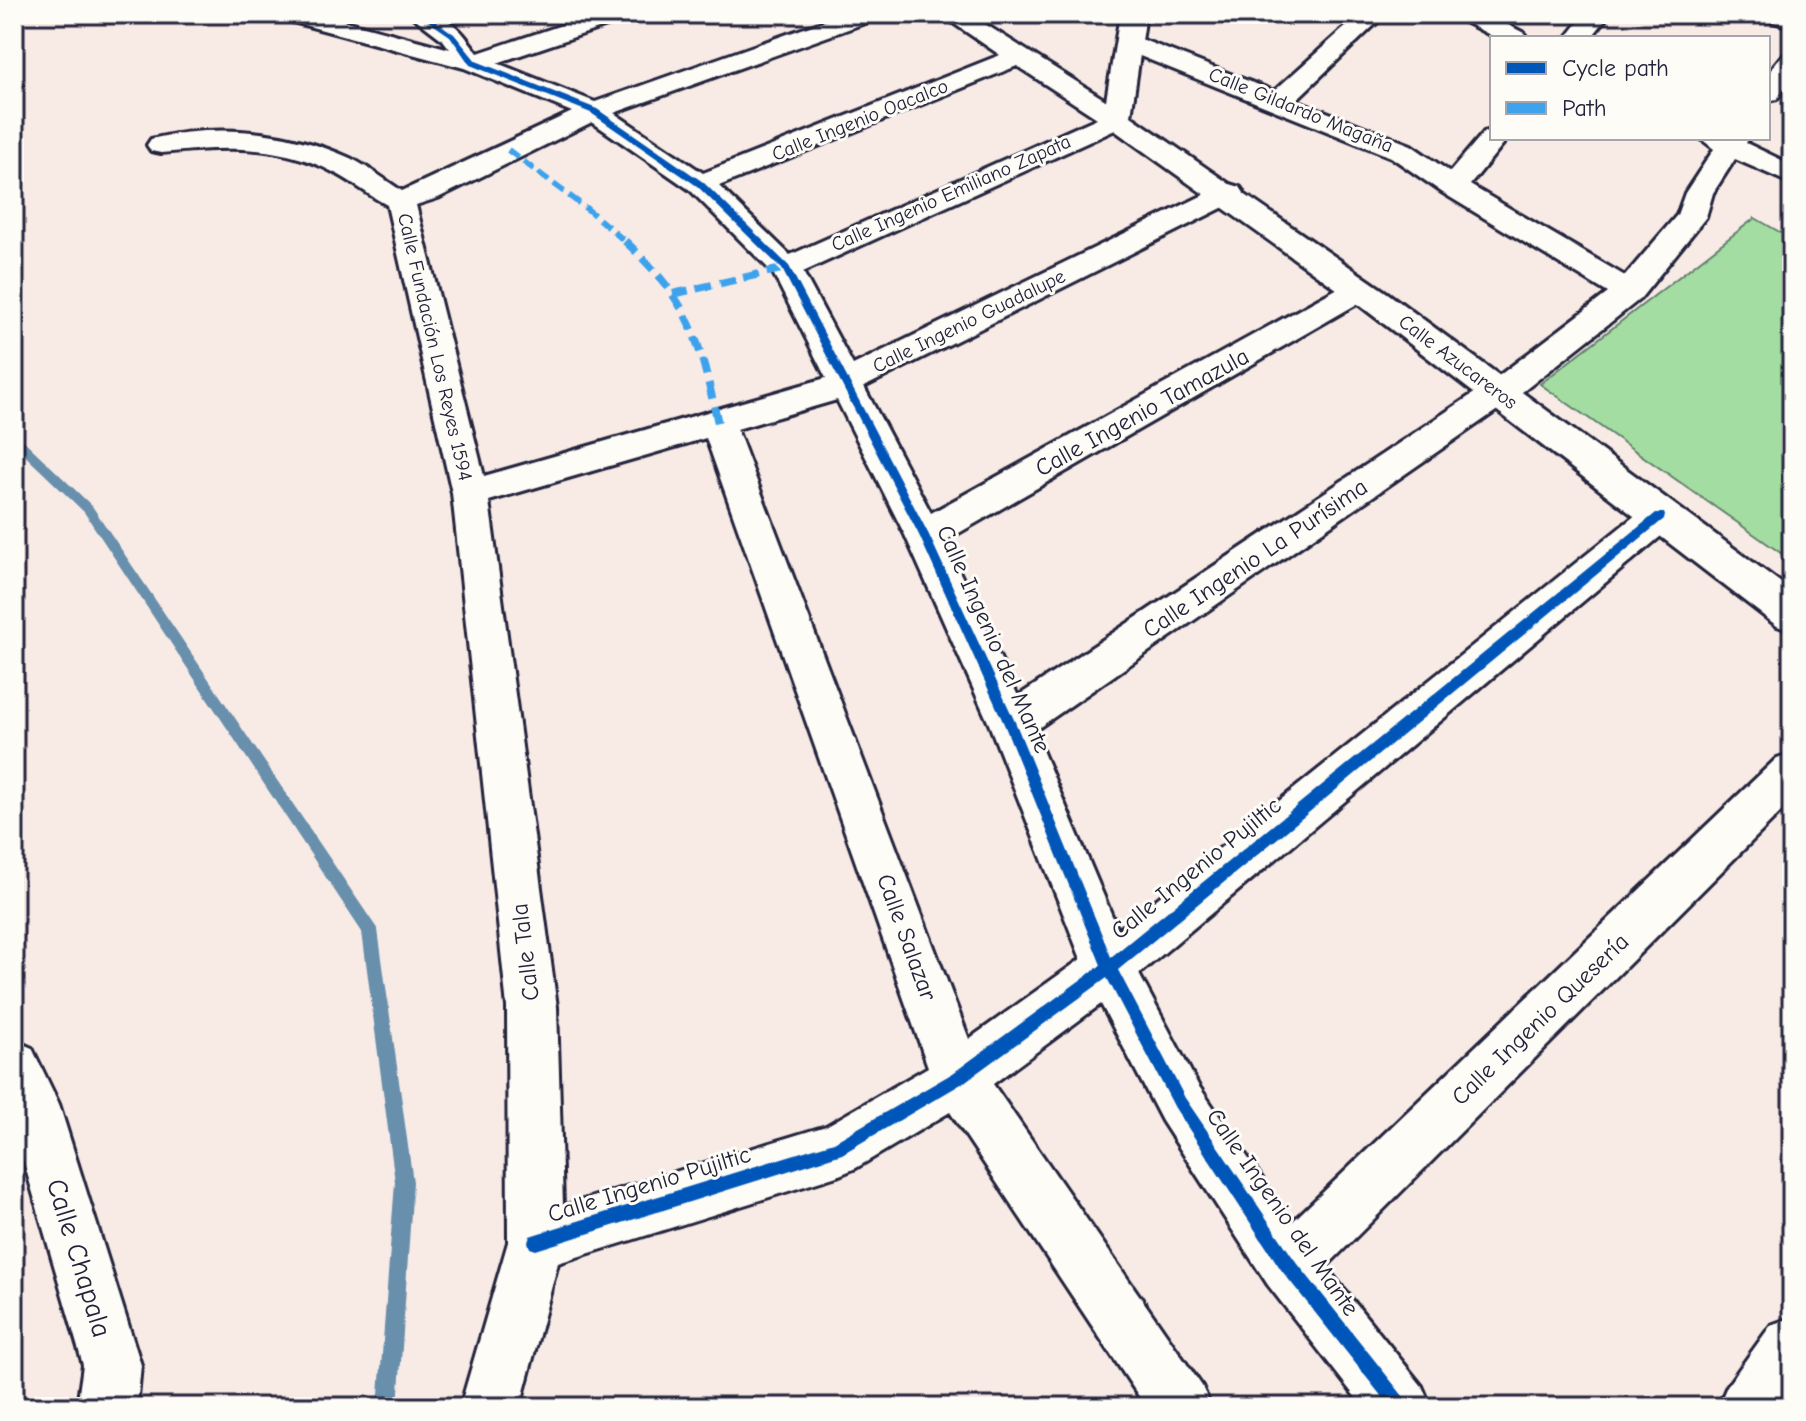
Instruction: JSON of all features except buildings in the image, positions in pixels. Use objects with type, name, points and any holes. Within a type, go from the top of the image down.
[{"type":"street","name":"Calle Ingenio del Mante","points":[[291,14],[473,63],[594,111],[700,184],[786,268],[924,535],[1010,724],[1109,968],[1180,1103],[1288,1265],[1401,1407]]},
{"type":"street","points":[[363,33],[392,14]]},
{"type":"street","name":"Calle Ingenio del Mante","points":[[421,14],[452,35],[473,63]]},
{"type":"street","points":[[473,63],[619,14]]},
{"type":"street","points":[[161,145],[232,137],[280,143],[343,166],[400,201],[428,192],[594,111],[867,14]]},
{"type":"street","points":[[952,14],[1117,119],[1133,14]]},
{"type":"street","points":[[1279,101],[1374,14]]},
{"type":"street","points":[[1468,14],[1511,36]]},
{"type":"street","points":[[1580,36],[1598,14]]},
{"type":"street","points":[[1770,14],[1792,20]]},
{"type":"street","name":"Calle Gildardo Magaña","points":[[1129,43],[1401,151],[1453,187],[1629,292]]},
{"type":"street","name":"Calle Ingenio Oacalco","points":[[700,184],[1020,56]]},
{"type":"street","name":"Calle Azucareros","points":[[1117,119],[1230,193],[1500,392],[1792,614]]},
{"type":"street","name":"Calle Ingenio Emiliano Zapata","points":[[786,268],[1117,119]]},
{"type":"street","points":[[1453,187],[1492,140]]},
{"type":"street","points":[[1726,141],[1792,176]]},
{"type":"street","name":"Calle Ingenio La Purísima","points":[[1010,724],[1500,392],[1629,292],[1691,217],[1699,193],[1726,141]]},
{"type":"street","name":"Calle Ingenio Guadalupe","points":[[470,493],[718,423],[847,382],[1230,193]]},
{"type":"street","name":"Calle Fundación Los Reyes 1594","points":[[400,201],[470,493]]},
{"type":"street","name":"Calle Ingenio Tamazula","points":[[924,535],[1360,289]]},
{"type":"street","name":"Calle Salazar","points":[[718,423],[958,1078],[1181,1407]]},
{"type":"street","name":"Calle Tala","points":[[470,493],[532,1007],[536,1242],[490,1407]]},
{"type":"street","name":"Calle Ingenio Pujiltic","points":[[536,1242],[837,1149],[958,1078],[1109,968],[1660,516]]},
{"type":"street","name":"Calle Ingenio Quesería","points":[[1288,1265],[1792,772]]},
{"type":"street","name":"Calle Chapala","points":[[14,1066],[33,1104],[112,1365],[107,1407]]},
{"type":"street","points":[[1748,1407],[1792,1346]]},
{"type":"green space","points":[[1755,218],[1792,239],[1792,561],[1540,384]]},
{"type":"waterway","points":[[14,438],[88,509],[370,930],[404,1182],[388,1407]]},
{"type":"marked path","points":[[508,150],[614,231],[662,280],[682,306],[696,333],[718,423]]},
{"type":"marked path","points":[[673,294],[786,268]]},
{"type":"cycle path","points":[[421,14],[452,35],[473,63],[594,111],[700,184],[786,268],[924,535],[1010,724],[1109,968],[1180,1103],[1288,1265],[1401,1407]]},
{"type":"cycle path","points":[[536,1242],[837,1149],[958,1078],[1109,968],[1660,516]]}]
